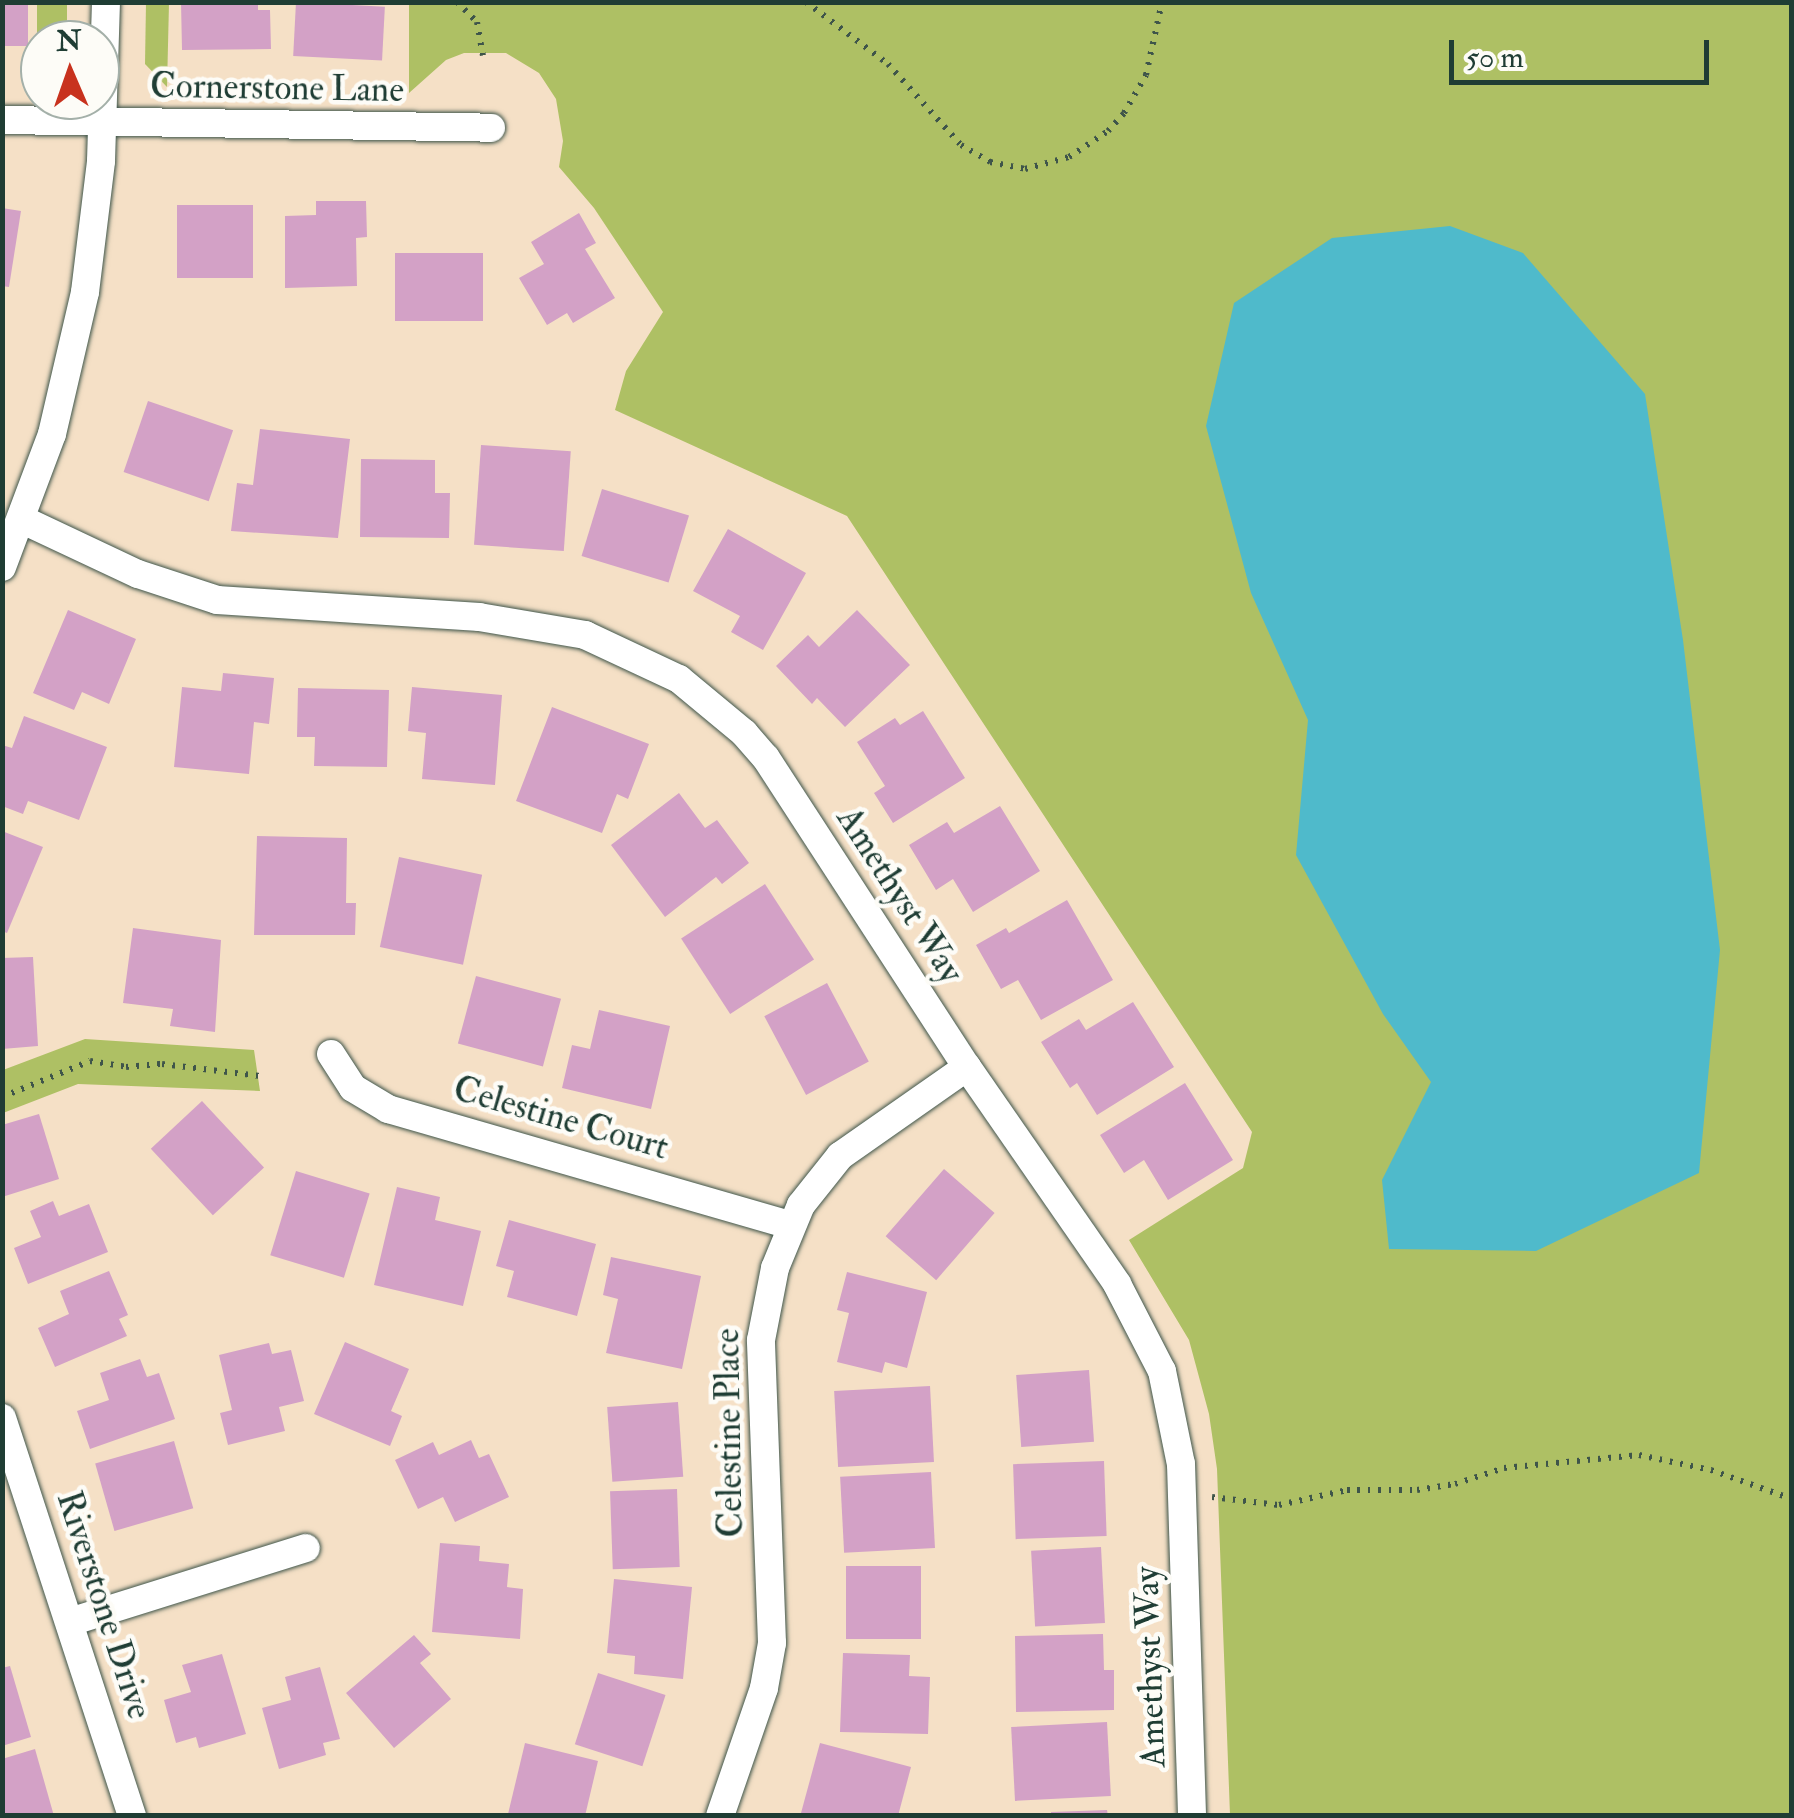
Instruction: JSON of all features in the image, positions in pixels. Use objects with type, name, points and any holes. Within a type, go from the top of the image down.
[{"type":"street","points":[[2,567],[23,520],[52,434],[85,292],[102,122],[106,2]]},
{"type":"street","name":"Cornerstone Lane","points":[[2,120],[491,128]]},
{"type":"street","name":"Amethyst Way","points":[[23,520],[138,574],[217,600],[540,625],[599,640],[679,679],[716,707],[766,758],[967,1067],[1117,1284],[1162,1370],[1181,1464],[1192,1816]]},
{"type":"street","name":"Celestine Court","points":[[330,1054],[353,1088],[388,1109],[791,1226]]},
{"type":"street","name":"Celestine Place","points":[[720,1816],[764,1688],[772,1643],[761,1340],[767,1293],[791,1226],[805,1200],[840,1156],[967,1067]]},
{"type":"street","name":"Riverstone Drive","points":[[2,1418],[132,1816]]},
{"type":"street","points":[[70,1622],[306,1548]]},
{"type":"path","points":[[457,2],[476,22],[483,56]]},
{"type":"path","points":[[806,2],[888,64],[961,145],[990,162],[1025,169],[1069,156],[1108,132],[1124,113],[1146,74],[1162,2]]},
{"type":"path","points":[[2,1097],[90,1060],[126,1068],[162,1064],[260,1076]]},
{"type":"path","points":[[1212,1497],[1270,1506],[1347,1490],[1417,1490],[1455,1484],[1504,1468],[1639,1455],[1712,1470],[1792,1499]]},
{"type":"green space","points":[[37,3],[67,3],[67,20],[37,20]]},
{"type":"green space","points":[[146,3],[169,3],[167,87],[145,64]]},
{"type":"green space","points":[[409,3],[1791,3],[1791,1815],[1230,1815],[1217,1469],[1209,1414],[1189,1340],[1129,1240],[1243,1168],[1252,1132],[847,516],[615,410],[626,371],[663,312],[594,208],[559,167],[563,141],[556,99],[539,73],[506,53],[464,53],[446,60],[409,93]]},
{"type":"green space","points":[[85,1039],[254,1050],[260,1091],[78,1084],[3,1113],[3,1070]]},
{"type":"water","points":[[1450,226],[1523,253],[1645,394],[1683,640],[1720,950],[1699,1173],[1536,1251],[1389,1249],[1382,1180],[1431,1082],[1383,1014],[1296,855],[1308,720],[1251,593],[1206,426],[1234,303],[1332,238]]},
{"type":"building","points":[[2,2],[28,2],[28,20],[20,20],[20,46],[2,46]]},
{"type":"building","points":[[181,2],[258,2],[258,10],[270,10],[271,49],[182,50]]},
{"type":"building","points":[[296,2],[385,7],[382,61],[293,56]]},
{"type":"building","points":[[316,201],[366,201],[367,237],[356,238],[357,286],[285,288],[285,216],[316,215]]},
{"type":"building","points":[[177,205],[253,205],[253,278],[177,278]]},
{"type":"building","points":[[2,208],[21,211],[9,287],[2,286]]},
{"type":"building","points":[[579,213],[596,243],[585,249],[615,298],[573,323],[567,313],[547,325],[519,278],[544,264],[531,242]]},
{"type":"building","points":[[395,253],[483,253],[483,321],[395,321]]},
{"type":"building","points":[[148,401],[233,430],[209,501],[124,472]]},
{"type":"building","points":[[260,429],[350,439],[338,538],[231,531],[237,483],[253,485]]},
{"type":"building","points":[[481,445],[571,451],[564,551],[474,545]]},
{"type":"building","points":[[361,459],[435,460],[435,493],[450,493],[449,538],[360,537]]},
{"type":"building","points":[[602,489],[689,516],[669,583],[582,556]]},
{"type":"building","points":[[728,529],[806,573],[763,650],[731,632],[740,616],[693,591]]},
{"type":"building","points":[[68,610],[136,639],[109,704],[82,692],[74,710],[33,693]]},
{"type":"building","points":[[857,610],[910,665],[845,727],[817,698],[812,704],[776,666],[808,635],[819,647]]},
{"type":"building","points":[[223,673],[274,678],[269,724],[254,722],[249,774],[174,767],[182,687],[221,691]]},
{"type":"building","points":[[412,687],[502,695],[495,785],[422,779],[426,733],[408,731]]},
{"type":"building","points":[[298,688],[389,690],[387,767],[314,766],[315,737],[297,737]]},
{"type":"building","points":[[552,707],[649,744],[628,799],[617,794],[602,833],[516,801]]},
{"type":"building","points":[[923,711],[965,778],[893,823],[874,793],[885,786],[857,742],[895,718],[900,725]]},
{"type":"building","points":[[24,716],[107,747],[79,820],[28,801],[23,814],[2,806],[2,745],[12,748]]},
{"type":"building","points":[[679,793],[705,828],[717,820],[749,863],[722,884],[716,877],[665,917],[611,845]]},
{"type":"building","points":[[1000,806],[1040,871],[973,912],[953,879],[936,890],[909,845],[947,822],[954,833]]},
{"type":"building","points":[[2,831],[43,847],[7,933],[2,931]]},
{"type":"building","points":[[257,836],[347,838],[346,903],[356,903],[355,935],[254,935]]},
{"type":"building","points":[[399,857],[482,875],[463,965],[380,947]]},
{"type":"building","points":[[765,884],[814,959],[730,1014],[681,938]]},
{"type":"building","points":[[1067,900],[1113,980],[1041,1020],[1018,980],[1001,989],[976,945],[1006,928],[1009,933]]},
{"type":"building","points":[[133,928],[221,940],[215,1032],[170,1026],[173,1009],[123,1003]]},
{"type":"building","points":[[33,957],[38,1046],[2,1049],[2,958]]},
{"type":"building","points":[[476,976],[561,999],[543,1066],[458,1044]]},
{"type":"building","points":[[827,983],[869,1062],[806,1095],[764,1016]]},
{"type":"building","points":[[1133,1002],[1174,1067],[1097,1115],[1077,1083],[1070,1088],[1041,1042],[1079,1019],[1086,1030]]},
{"type":"building","points":[[599,1010],[670,1026],[651,1109],[562,1088],[572,1045],[590,1049]]},
{"type":"building","points":[[1185,1083],[1233,1160],[1168,1200],[1144,1160],[1124,1173],[1100,1135]]},
{"type":"building","points":[[202,1101],[264,1168],[213,1215],[151,1149]]},
{"type":"building","points":[[39,1114],[59,1179],[2,1197],[2,1125]]},
{"type":"building","points":[[944,1169],[995,1213],[936,1280],[886,1236]]},
{"type":"building","points":[[296,1171],[370,1194],[344,1278],[270,1255]]},
{"type":"building","points":[[397,1187],[440,1197],[435,1220],[481,1231],[463,1306],[374,1285]]},
{"type":"building","points":[[53,1201],[59,1216],[89,1204],[108,1252],[28,1284],[14,1248],[41,1237],[30,1211]]},
{"type":"building","points":[[509,1220],[596,1244],[577,1316],[507,1297],[514,1271],[496,1266]]},
{"type":"building","points":[[611,1257],[701,1276],[682,1369],[606,1353],[618,1299],[603,1295]]},
{"type":"building","points":[[109,1271],[128,1315],[119,1319],[127,1336],[55,1367],[38,1328],[69,1314],[60,1291]]},
{"type":"building","points":[[847,1272],[927,1292],[907,1368],[885,1362],[882,1373],[837,1362],[849,1313],[837,1310]]},
{"type":"building","points":[[345,1342],[409,1369],[391,1411],[402,1416],[390,1446],[314,1414]]},
{"type":"building","points":[[269,1343],[272,1354],[291,1350],[304,1401],[279,1407],[285,1431],[228,1445],[220,1413],[232,1410],[219,1355]]},
{"type":"building","points":[[140,1359],[147,1377],[159,1373],[175,1419],[90,1449],[77,1411],[109,1400],[100,1373]]},
{"type":"building","points":[[1089,1370],[1094,1442],[1021,1447],[1016,1375]]},
{"type":"building","points":[[930,1386],[934,1462],[838,1467],[834,1391]]},
{"type":"building","points":[[678,1402],[683,1477],[612,1482],[607,1407]]},
{"type":"building","points":[[471,1440],[479,1458],[489,1454],[509,1497],[455,1522],[443,1497],[418,1509],[395,1460],[433,1442],[439,1455]]},
{"type":"building","points":[[174,1441],[193,1508],[114,1531],[95,1464]]},
{"type":"building","points":[[1104,1461],[1107,1536],[1016,1539],[1013,1464]]},
{"type":"building","points":[[931,1472],[935,1548],[844,1553],[840,1477]]},
{"type":"building","points":[[677,1489],[680,1567],[613,1569],[610,1491]]},
{"type":"building","points":[[440,1543],[480,1546],[479,1561],[509,1564],[507,1587],[523,1589],[520,1639],[432,1632]]},
{"type":"building","points":[[1101,1547],[1105,1623],[1035,1627],[1031,1551]]},
{"type":"building","points":[[846,1566],[921,1566],[921,1639],[846,1639]]},
{"type":"building","points":[[614,1579],[692,1587],[683,1679],[634,1674],[635,1656],[607,1653]]},
{"type":"building","points":[[1103,1634],[1104,1670],[1114,1670],[1114,1710],[1016,1712],[1015,1636]]},
{"type":"building","points":[[414,1635],[431,1654],[420,1663],[451,1699],[394,1748],[346,1693]]},
{"type":"building","points":[[843,1653],[910,1655],[909,1676],[930,1677],[928,1734],[840,1732]]},
{"type":"building","points":[[222,1654],[246,1734],[199,1748],[196,1737],[176,1743],[164,1700],[191,1692],[182,1665]]},
{"type":"building","points":[[10,1666],[31,1737],[2,1746],[2,1668]]},
{"type":"building","points":[[320,1667],[340,1739],[323,1743],[326,1755],[279,1769],[262,1708],[291,1700],[285,1677]]},
{"type":"building","points":[[598,1673],[666,1695],[642,1766],[575,1744]]},
{"type":"building","points":[[1107,1722],[1111,1796],[1015,1801],[1011,1727]]},
{"type":"building","points":[[525,1743],[598,1761],[585,1816],[508,1814]]},
{"type":"building","points":[[820,1743],[911,1767],[898,1816],[801,1813]]},
{"type":"building","points":[[35,1749],[54,1816],[2,1816],[2,1759]]},
{"type":"building","points":[[1107,1810],[1108,1816],[1051,1816],[1051,1812]]}]
